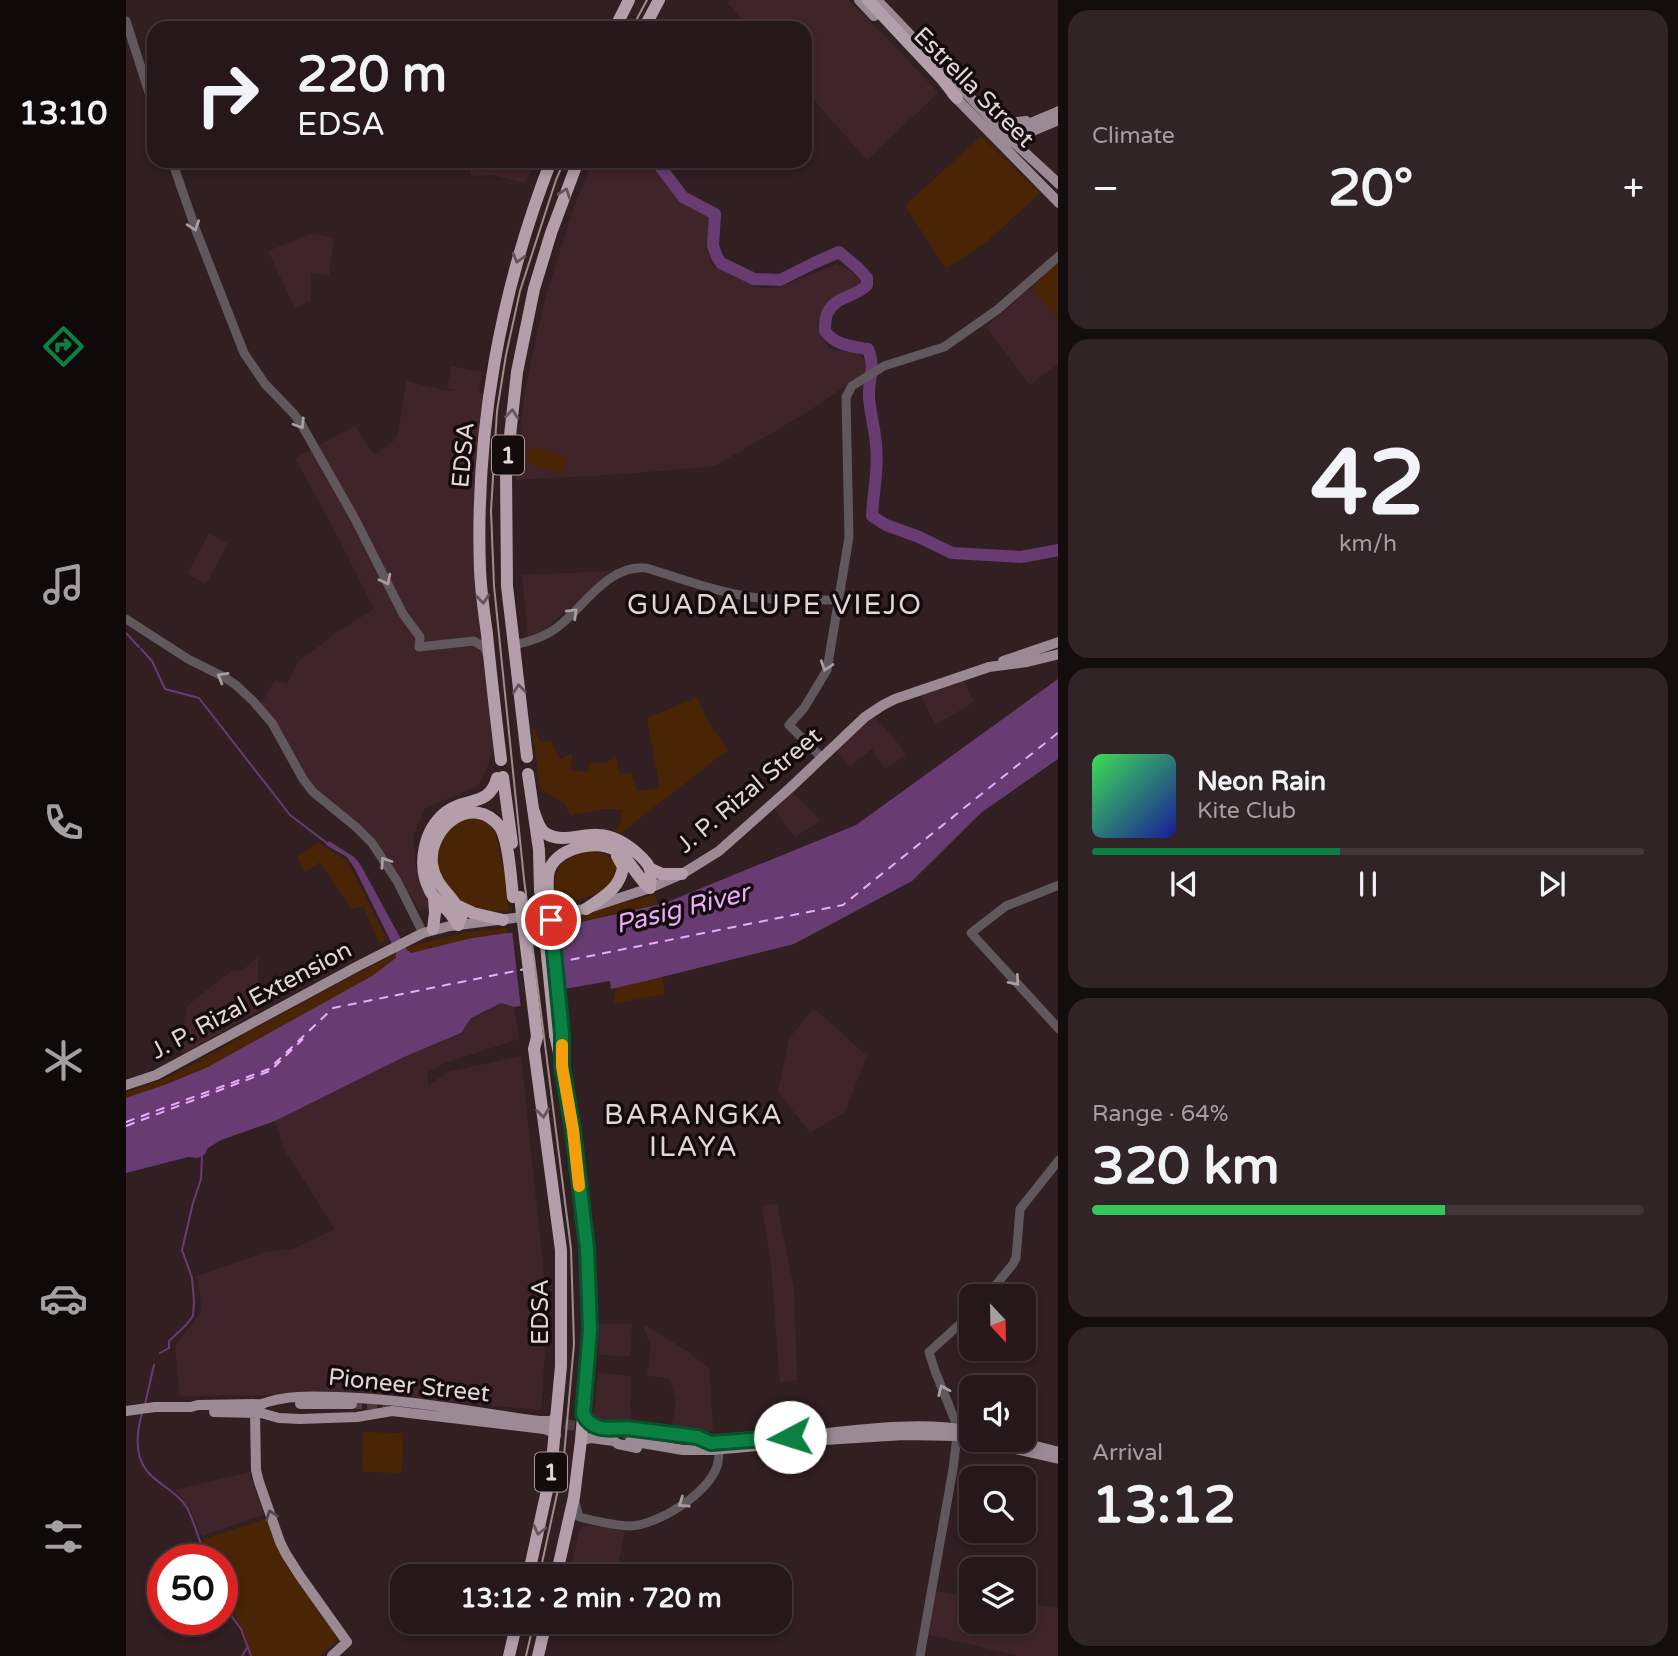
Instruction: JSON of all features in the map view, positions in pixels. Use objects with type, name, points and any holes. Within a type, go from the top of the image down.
[{"type":"highway","points":[[618,21],[629,0]]},
{"type":"highway","points":[[648,21],[659,0]]},
{"type":"highway","points":[[869,0],[957,98]]},
{"type":"highway","name":"EDSA","points":[[501,760],[481,576],[482,459],[497,343],[512,276],[548,168]]},
{"type":"highway","name":"EDSA","points":[[527,757],[507,586],[506,472],[517,372],[538,278],[551,233],[575,168]]},
{"type":"highway","name":"EDSA","points":[[528,774],[546,895],[562,1066],[573,1130],[587,1248],[590,1313],[574,1497],[559,1564]]},
{"type":"highway","name":"EDSA","points":[[435,898],[428,886],[423,865],[430,831],[445,812],[488,796],[500,778],[514,864],[533,1040],[561,1250],[561,1366],[555,1435],[551,1472],[531,1564]]},
{"type":"highway","points":[[533,809],[545,834],[558,838],[592,835],[611,837],[630,847],[651,869],[650,888],[640,880],[617,851],[606,847],[583,847],[566,853],[551,865],[546,895]]},
{"type":"highway","points":[[458,925],[462,915],[435,875],[432,861],[442,828],[452,819],[473,813],[498,825],[505,836],[516,897]]},
{"type":"highway","points":[[586,909],[612,891],[620,878],[621,861],[606,847]]},
{"type":"highway","points":[[651,869],[662,874],[682,874]]},
{"type":"highway","points":[[428,931],[435,914],[435,898]]},
{"type":"highway","points":[[435,898],[458,925]]},
{"type":"highway","points":[[456,905],[473,913],[503,920]]},
{"type":"highway","points":[[509,1656],[514,1634]]},
{"type":"highway","points":[[538,1656],[543,1634]]},
{"type":"main road","name":"Estrella Street","points":[[859,0],[942,88],[1005,141],[1058,202]]},
{"type":"main road","name":"Estrella Street","points":[[877,0],[989,117],[1005,141],[1030,155],[1058,183]]},
{"type":"main road","points":[[989,117],[1007,123],[1051,120]]},
{"type":"main road","points":[[1005,141],[1051,120]]},
{"type":"main road","points":[[1030,155],[1026,144],[1029,136],[1051,120]]},
{"type":"main road","name":"J. P. Rizal Street","points":[[399,945],[428,931],[458,925],[586,909],[650,888],[682,874],[719,851],[865,717],[883,705],[956,677],[1037,654],[1058,643]]},
{"type":"main road","name":"J. P. Rizal Street","points":[[1037,654],[1058,654]]},
{"type":"main road","name":"J. P. Rizal Extension","points":[[126,1085],[156,1075],[399,945]]},
{"type":"main road","name":"Pioneer Street","points":[[258,1410],[276,1398],[324,1396],[516,1422],[547,1429],[555,1435]]},
{"type":"main road","name":"Pioneer Street","points":[[126,1411],[198,1405],[258,1410],[352,1408]]},
{"type":"main road","name":"Pioneer Street","points":[[258,1410],[279,1418],[357,1417],[393,1405]]},
{"type":"main road","points":[[258,1410],[256,1470],[259,1482],[280,1542],[347,1642],[332,1656]]},
{"type":"main road","points":[[583,1414],[592,1425],[615,1435],[618,1444],[628,1447],[695,1455],[714,1447]]},
{"type":"main road","name":"Pioneer Street","points":[[516,1422],[556,1418]]},
{"type":"main road","points":[[581,1440],[615,1435],[626,1428],[697,1437],[714,1447]]},
{"type":"main road","points":[[630,1438],[683,1450],[877,1428],[958,1432]]},
{"type":"main road","points":[[1036,1446],[1058,1452]]},
{"type":"main road","points":[[1025,1452],[1058,1460]]},
{"type":"street","points":[[126,21],[147,86]]},
{"type":"street","points":[[174,168],[244,353],[265,384],[300,422],[355,519],[403,614],[420,637],[419,647],[474,641],[485,648],[489,661]]},
{"type":"street","points":[[822,758],[789,725],[804,708],[827,670],[839,600],[849,537],[845,397],[852,386],[884,366],[944,347],[997,310],[1058,257]]},
{"type":"street","points":[[514,645],[543,637],[559,626],[604,583],[637,567],[751,597],[839,600]]},
{"type":"street","points":[[126,619],[188,659],[236,685],[254,702],[272,723],[313,792],[372,843],[428,931]]},
{"type":"street","points":[[1058,885],[1008,905],[971,933],[1058,1029]]},
{"type":"street","points":[[997,1284],[1016,1258],[1020,1209],[1058,1161]]},
{"type":"street","points":[[920,1656],[958,1432],[929,1352],[959,1325]]},
{"type":"street","points":[[574,1497],[579,1517],[630,1526],[645,1523],[671,1512],[699,1492],[717,1466],[714,1447]]},
{"type":"shaded area","points":[[730,0],[848,0],[938,93],[867,160],[812,98],[812,21],[744,21],[728,3]]},
{"type":"shaded area","points":[[981,136],[1040,193],[988,241],[946,269],[907,209],[907,204]]},
{"type":"shaded area","points":[[469,168],[533,168],[525,183],[492,175],[471,176]]},
{"type":"shaded area","points":[[590,168],[656,168],[681,200],[714,216],[707,248],[712,265],[761,288],[780,287],[836,264],[854,273],[861,280],[860,288],[838,296],[824,310],[819,332],[830,349],[859,353],[869,370],[806,413],[715,466],[516,480],[526,384],[545,299],[574,207]]},
{"type":"shaded area","points":[[311,234],[334,238],[329,276],[310,273],[311,301],[295,308],[268,251]]},
{"type":"shaded area","points":[[1058,262],[1058,319],[1031,288]]},
{"type":"shaded area","points":[[1031,288],[1058,319],[1058,364],[1030,385],[986,327]]},
{"type":"shaded area","points":[[451,366],[482,372],[479,393],[487,394],[476,563],[494,751],[481,781],[474,788],[425,808],[413,836],[416,867],[427,891],[429,906],[420,911],[378,844],[308,783],[260,706],[275,680],[287,684],[298,662],[374,609],[295,458],[355,426],[374,455],[396,439],[406,381],[456,391],[447,388]]},
{"type":"shaded area","points":[[532,446],[567,457],[561,474],[526,462]]},
{"type":"shaded area","points":[[209,533],[228,544],[206,584],[187,574]]},
{"type":"shaded area","points":[[611,571],[540,634],[528,637],[522,575]]},
{"type":"shaded area","points":[[964,681],[974,702],[935,725],[921,696]]},
{"type":"shaded area","points":[[697,697],[707,720],[728,750],[617,836],[614,833],[620,823],[622,809],[603,809],[570,816],[564,803],[540,789],[534,728],[541,743],[551,740],[560,759],[572,753],[571,770],[587,772],[591,762],[604,763],[616,756],[620,775],[631,773],[637,791],[657,788],[659,784],[647,718]]},
{"type":"shaded area","points":[[874,716],[906,755],[885,769],[872,749],[850,767],[836,751]]},
{"type":"shaded area","points":[[793,793],[821,821],[795,837],[774,809]]},
{"type":"shaded area","points":[[472,818],[486,822],[495,832],[509,911],[488,912],[473,909],[459,901],[438,872],[438,846],[452,825]]},
{"type":"shaded area","points":[[318,843],[347,860],[387,939],[379,943],[363,906],[351,909],[320,862],[305,872],[297,857]]},
{"type":"shaded area","points":[[583,852],[595,852],[611,858],[618,875],[601,893],[556,904],[557,871],[566,861]]},
{"type":"shaded area","points":[[655,894],[657,904],[557,927],[558,922]]},
{"type":"shaded area","points":[[507,928],[507,934],[472,938],[411,953],[406,947],[468,932]]},
{"type":"shaded area","points":[[396,953],[394,961],[373,976],[208,1067],[126,1098],[126,1092],[191,1065]]},
{"type":"shaded area","points":[[258,957],[258,1011],[184,1054],[180,1048],[187,1006],[231,971],[243,970]]},
{"type":"shaded area","points":[[662,976],[665,994],[614,1004],[616,985]]},
{"type":"shaded area","points":[[501,1003],[514,1007],[519,1039],[443,1064],[427,1073],[429,1085],[448,1072],[521,1056],[548,1313],[541,1410],[370,1395],[180,1396],[175,1346],[202,1311],[197,1276],[266,1252],[293,1249],[335,1229],[285,1151],[275,1121],[404,1057],[461,1033],[471,1018]]},
{"type":"shaded area","points":[[814,1008],[867,1056],[845,1112],[810,1133],[778,1091],[789,1038]]},
{"type":"shaded area","points":[[777,1204],[794,1288],[797,1380],[780,1383],[771,1265],[762,1206]]},
{"type":"shaded area","points":[[598,1324],[632,1324],[630,1356],[598,1355]]},
{"type":"shaded area","points":[[644,1324],[709,1368],[713,1428],[709,1432],[671,1429],[676,1401],[669,1378],[647,1376],[651,1347]]},
{"type":"shaded area","points":[[598,1373],[631,1376],[632,1424],[593,1420]]},
{"type":"shaded area","points":[[363,1432],[403,1433],[402,1473],[362,1472]]},
{"type":"shaded area","points":[[249,1472],[265,1514],[202,1536],[191,1512],[175,1490]]},
{"type":"shaded area","points":[[268,1518],[289,1569],[339,1640],[319,1656],[252,1656],[238,1621],[238,1544],[202,1544],[201,1540]]},
{"type":"shaded area","points":[[589,1525],[625,1531],[618,1564],[572,1564],[579,1531]]},
{"type":"shaded area","points":[[935,1591],[959,1594],[959,1634],[1036,1634],[1036,1605],[1058,1608],[1058,1656],[1020,1656],[928,1635]]},
{"type":"water","name":"Pasig River","points":[[1058,679],[1058,759],[982,812],[912,881],[794,944],[611,989],[610,981],[564,989],[564,999],[514,1007],[501,1003],[471,1018],[461,1033],[404,1057],[275,1121],[221,1140],[198,1158],[188,1157],[126,1173],[126,1098],[208,1067],[372,976],[396,958],[396,952],[355,869],[347,857],[326,845],[329,841],[360,864],[411,953],[472,938],[568,925],[665,903],[856,825]]},
{"type":"pier","points":[[556,924],[565,1002],[521,1010],[512,930]]},
{"type":"waterway","points":[[661,168],[683,197],[715,214],[713,246],[721,263],[754,279],[780,280],[839,252],[867,278],[867,285],[830,308],[825,331],[839,342],[868,349],[870,356],[872,368],[869,397],[877,454],[872,516],[886,525],[952,553],[1021,557],[1058,550]]},
{"type":"waterway","points":[[126,633],[139,647]]},
{"type":"waterway","points":[[141,649],[152,661],[165,689],[199,698],[290,815],[328,844]]},
{"type":"waterway","points":[[160,1353],[169,1348],[169,1341],[193,1316],[192,1278],[182,1250],[201,1179],[202,1157]]},
{"type":"waterway","points":[[145,1404],[154,1365]]},
{"type":"waterway","points":[[142,1413],[138,1443],[143,1465],[151,1476],[178,1497],[187,1508],[201,1544]]},
{"type":"waterway","points":[[238,1625],[251,1656]]},
{"type":"waterway","points":[[242,1656],[247,1648]]},
{"type":"ferry route","points":[[555,963],[843,905],[1058,733]]},
{"type":"ferry route","points":[[126,1122],[269,1069],[333,1008],[525,969]]},
{"type":"ferry route","points":[[126,1126],[270,1071],[303,1039]]},
{"type":"tunnel","points":[[352,1404],[388,1404]]},
{"type":"tunnel","points":[[550,1422],[589,1428]]},
{"type":"tunnel","points":[[609,1431],[630,1435]]},
{"type":"tram line","points":[[636,21],[647,0]]},
{"type":"tram line","points":[[542,1564],[564,1456],[574,1344],[571,1249],[524,879],[494,586],[491,511],[497,411],[506,355],[520,291],[561,168]]},
{"type":"tram line","points":[[526,1656],[531,1634]]},
{"type":"slow traffic","points":[[562,1045],[562,1066],[579,1186]]},
{"type":"district","name":"GUADALUPE VIEJO","points":[[775,604]]},
{"type":"district","name":"BARANGKA ILAYA","points":[[694,1130]]},
{"type":"route","points":[[551,920],[562,1034],[562,1066],[573,1130],[587,1248],[590,1329],[583,1414],[592,1425],[601,1428],[626,1428],[697,1437],[711,1443],[790,1437]]}]
